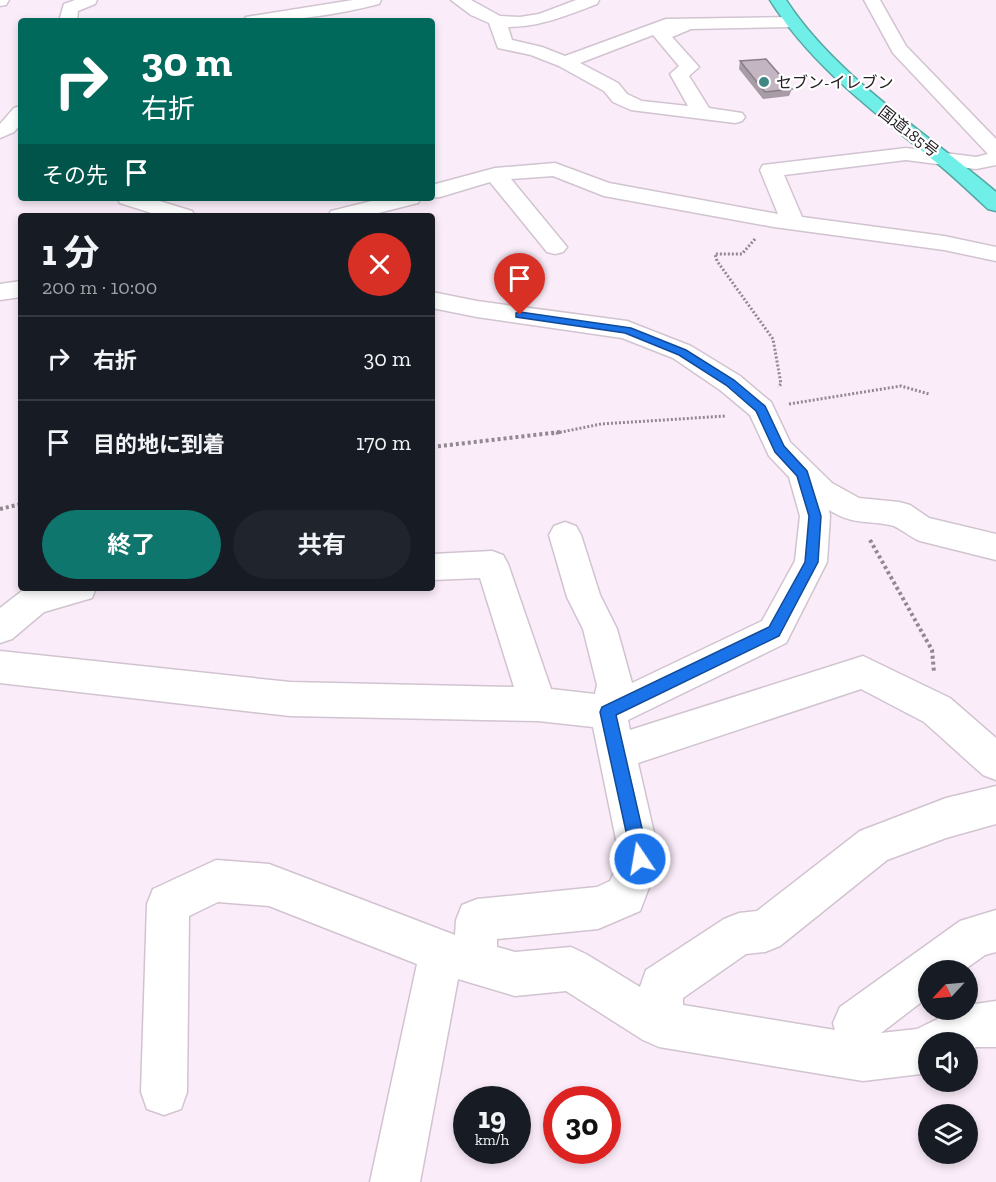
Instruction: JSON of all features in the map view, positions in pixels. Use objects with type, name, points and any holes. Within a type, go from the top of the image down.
[{"type":"highway","name":"国道185号","points":[[778,0],[792,22],[814,47],[881,110],[945,159],[996,204]]},
{"type":"street","points":[[68,18],[70,8],[89,0]]},
{"type":"street","points":[[274,18],[333,10],[373,0]]},
{"type":"street","points":[[459,0],[496,20],[510,22],[556,14],[591,0]]},
{"type":"street","points":[[872,0],[899,49],[996,151]]},
{"type":"street","points":[[496,20],[504,44],[536,51],[565,62],[611,87],[620,98],[638,106],[735,117]]},
{"type":"street","points":[[565,62],[639,32],[666,24],[792,22]]},
{"type":"street","points":[[688,23],[661,36],[690,67],[679,74],[702,113]]},
{"type":"street","points":[[9,131],[18,117]]},
{"type":"street","points":[[784,221],[771,170],[906,154],[976,163],[996,159]]},
{"type":"street","points":[[435,191],[495,174],[555,169],[604,189],[784,221],[944,243],[996,254]]},
{"type":"street","points":[[495,174],[555,247]]},
{"type":"street","points":[[137,201],[174,213]]},
{"type":"street","points":[[350,213],[394,201]]},
{"type":"street","points":[[0,292],[18,289]]},
{"type":"street","points":[[435,301],[477,309],[627,330],[682,352],[730,383],[761,409],[779,448],[821,491],[854,510],[899,514],[920,528],[996,547]]},
{"type":"street","points":[[0,667],[290,699],[538,704],[608,712],[774,632],[811,562],[815,516],[803,474]]},
{"type":"street","points":[[395,1182],[458,958],[477,920],[598,908],[625,896],[640,859],[608,712],[615,685],[600,629],[584,597],[565,535]]},
{"type":"street","points":[[435,567],[492,564],[538,704]]},
{"type":"street","points":[[0,628],[34,602],[70,591]]},
{"type":"street","points":[[617,752],[863,672],[937,710],[996,762]]},
{"type":"street","points":[[659,1024],[662,986],[739,934],[765,931],[874,845],[946,818],[996,806]]},
{"type":"street","points":[[164,1092],[168,904],[216,881],[269,885],[458,958],[515,974],[571,969],[659,1024],[863,1058],[918,1051]]},
{"type":"street","points":[[863,1058],[856,1023],[975,936],[996,931]]},
{"type":"street","points":[[959,1032],[973,1025],[996,1024]]},
{"type":"path","points":[[435,447],[542,436],[601,424],[752,415],[761,409],[781,384],[772,339],[717,261],[715,254],[742,254],[784,221]]},
{"type":"path","points":[[761,409],[901,386],[929,394]]},
{"type":"path","points":[[0,509],[18,505]]},
{"type":"path","points":[[854,510],[932,650],[937,710]]},
{"type":"building","points":[[766,59],[792,89],[765,92],[740,61]]},
{"type":"place","name":"セブン-イレブン","points":[[764,82]]},
{"type":"route","points":[[520,315],[627,330],[682,352],[730,383],[761,409],[779,448],[803,474],[815,516],[811,562],[774,632],[608,712],[640,859]]}]
